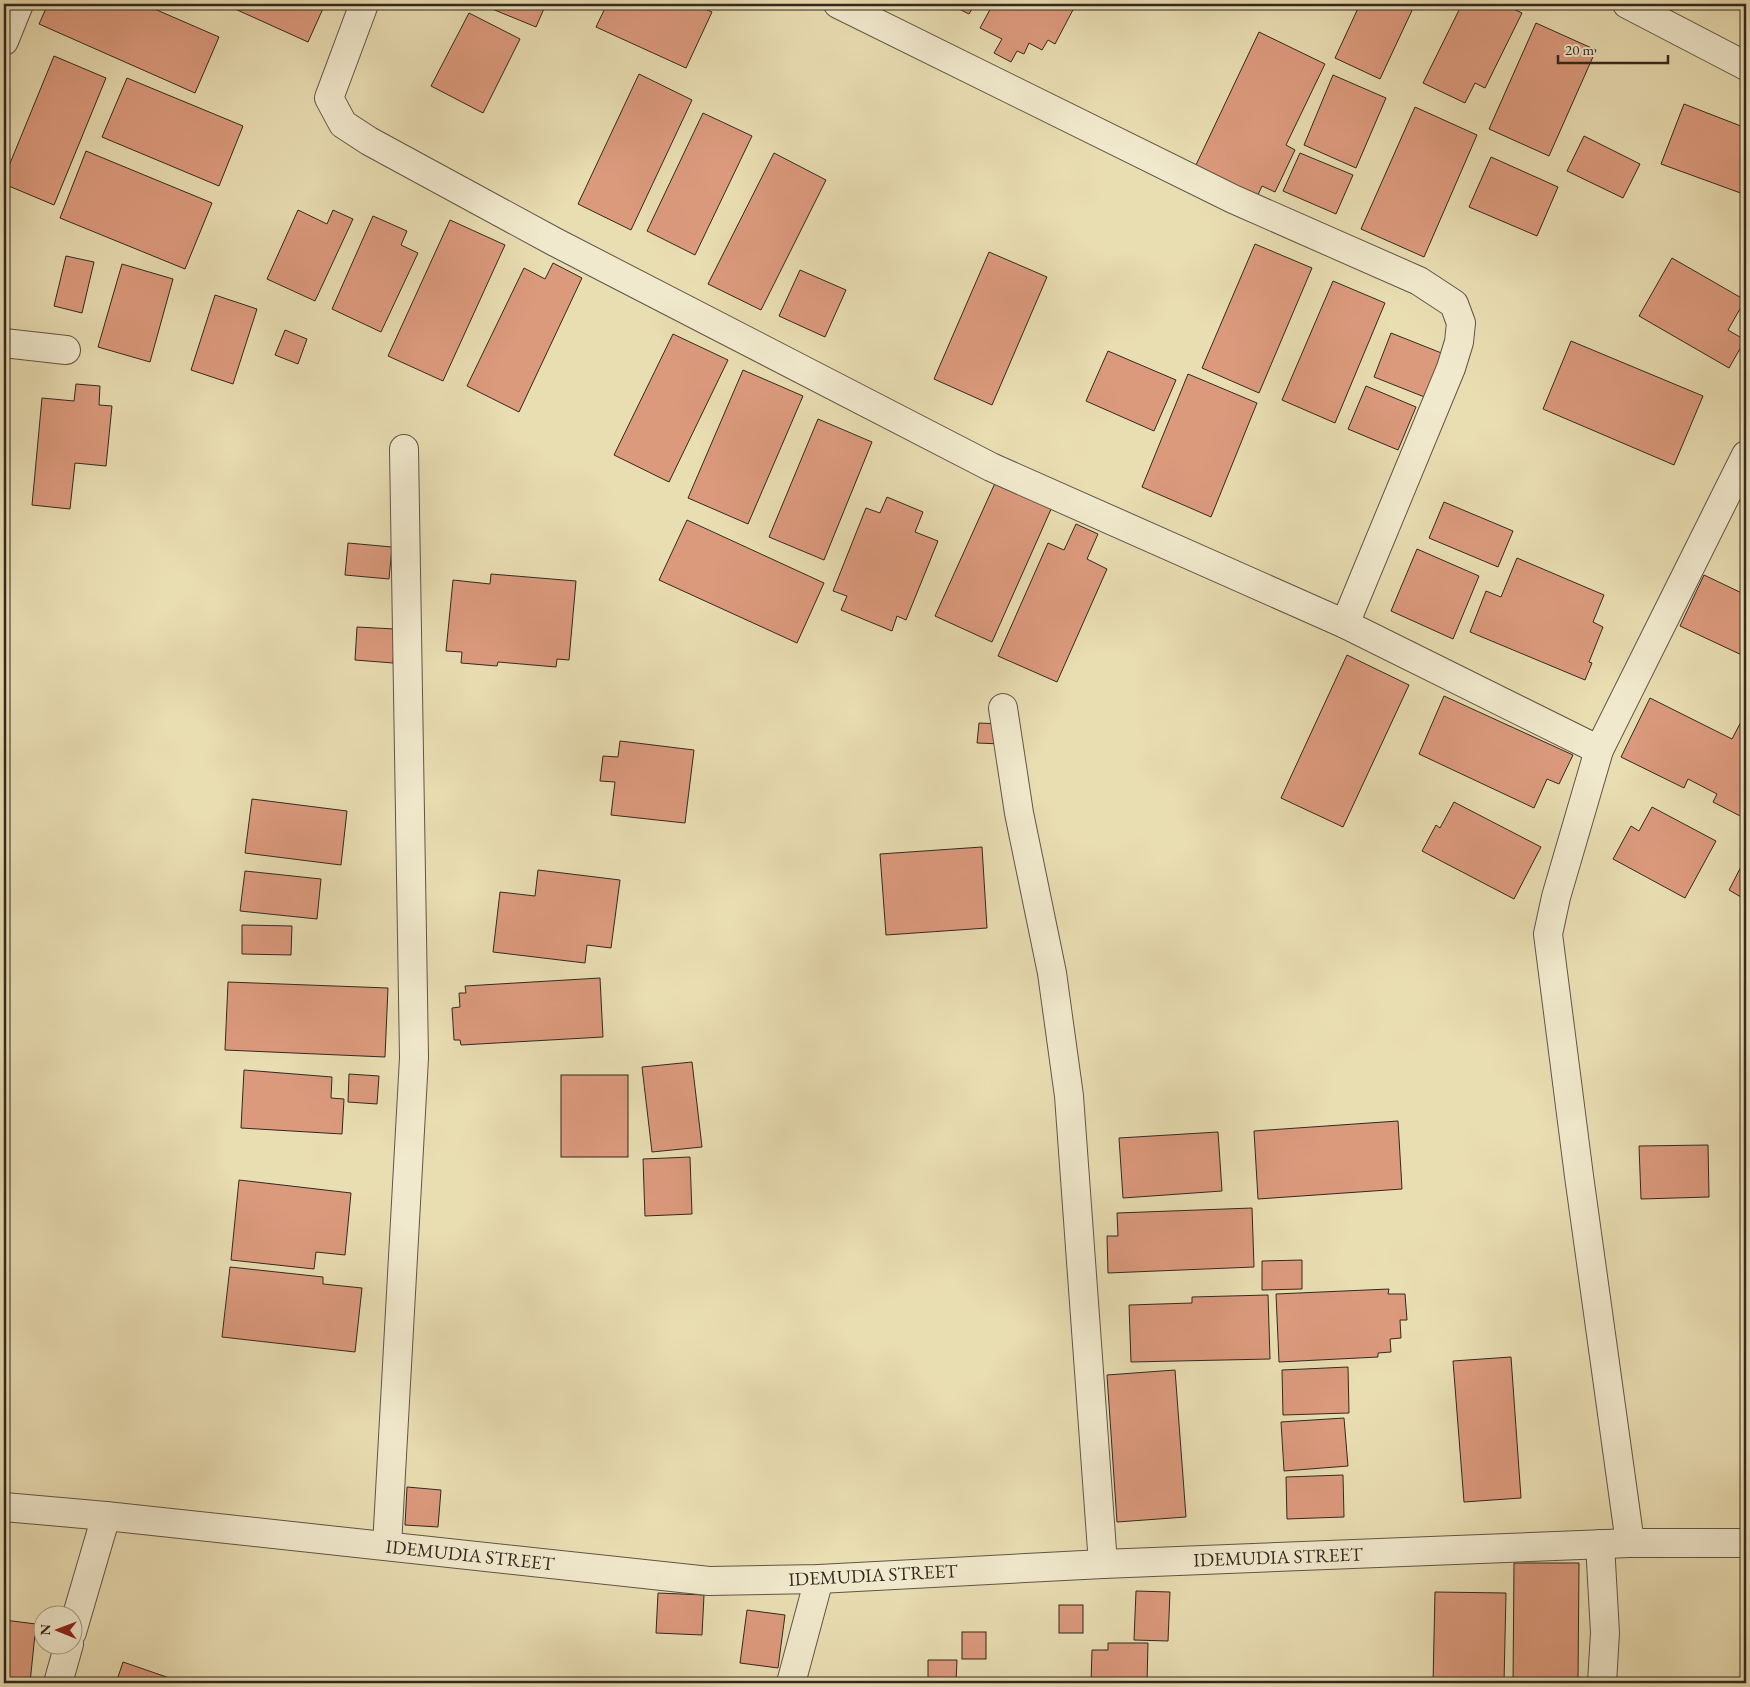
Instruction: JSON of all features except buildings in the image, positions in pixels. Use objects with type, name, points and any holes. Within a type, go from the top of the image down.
[{"type":"street","points":[[4,40],[19,4]]},
{"type":"street","points":[[364,4],[329,98],[343,124],[369,141],[555,242],[991,467],[1345,624],[1599,750]]},
{"type":"street","points":[[838,4],[1234,200],[1419,281],[1454,304],[1461,323],[1459,342],[1451,368],[1345,624]]},
{"type":"street","points":[[1627,4],[1746,66]]},
{"type":"street","points":[[4,343],[66,350]]},
{"type":"street","points":[[386,1546],[414,1058],[404,449]]},
{"type":"street","points":[[1630,1543],[1579,1176],[1548,934],[1556,897],[1599,750],[1746,455]]},
{"type":"street","points":[[1003,708],[1019,813],[1052,974],[1069,1096],[1103,1564]]},
{"type":"street","name":"IDEMUDIA STREET","points":[[4,1507],[106,1516],[709,1581],[819,1579],[1103,1564],[1600,1544],[1746,1543]]},
{"type":"street","points":[[80,1604],[106,1516]]},
{"type":"street","points":[[1600,1544],[1605,1633],[1602,1683]]},
{"type":"street","points":[[791,1683],[819,1579]]},
{"type":"street","points":[[58,1683],[66,1654]]}]
